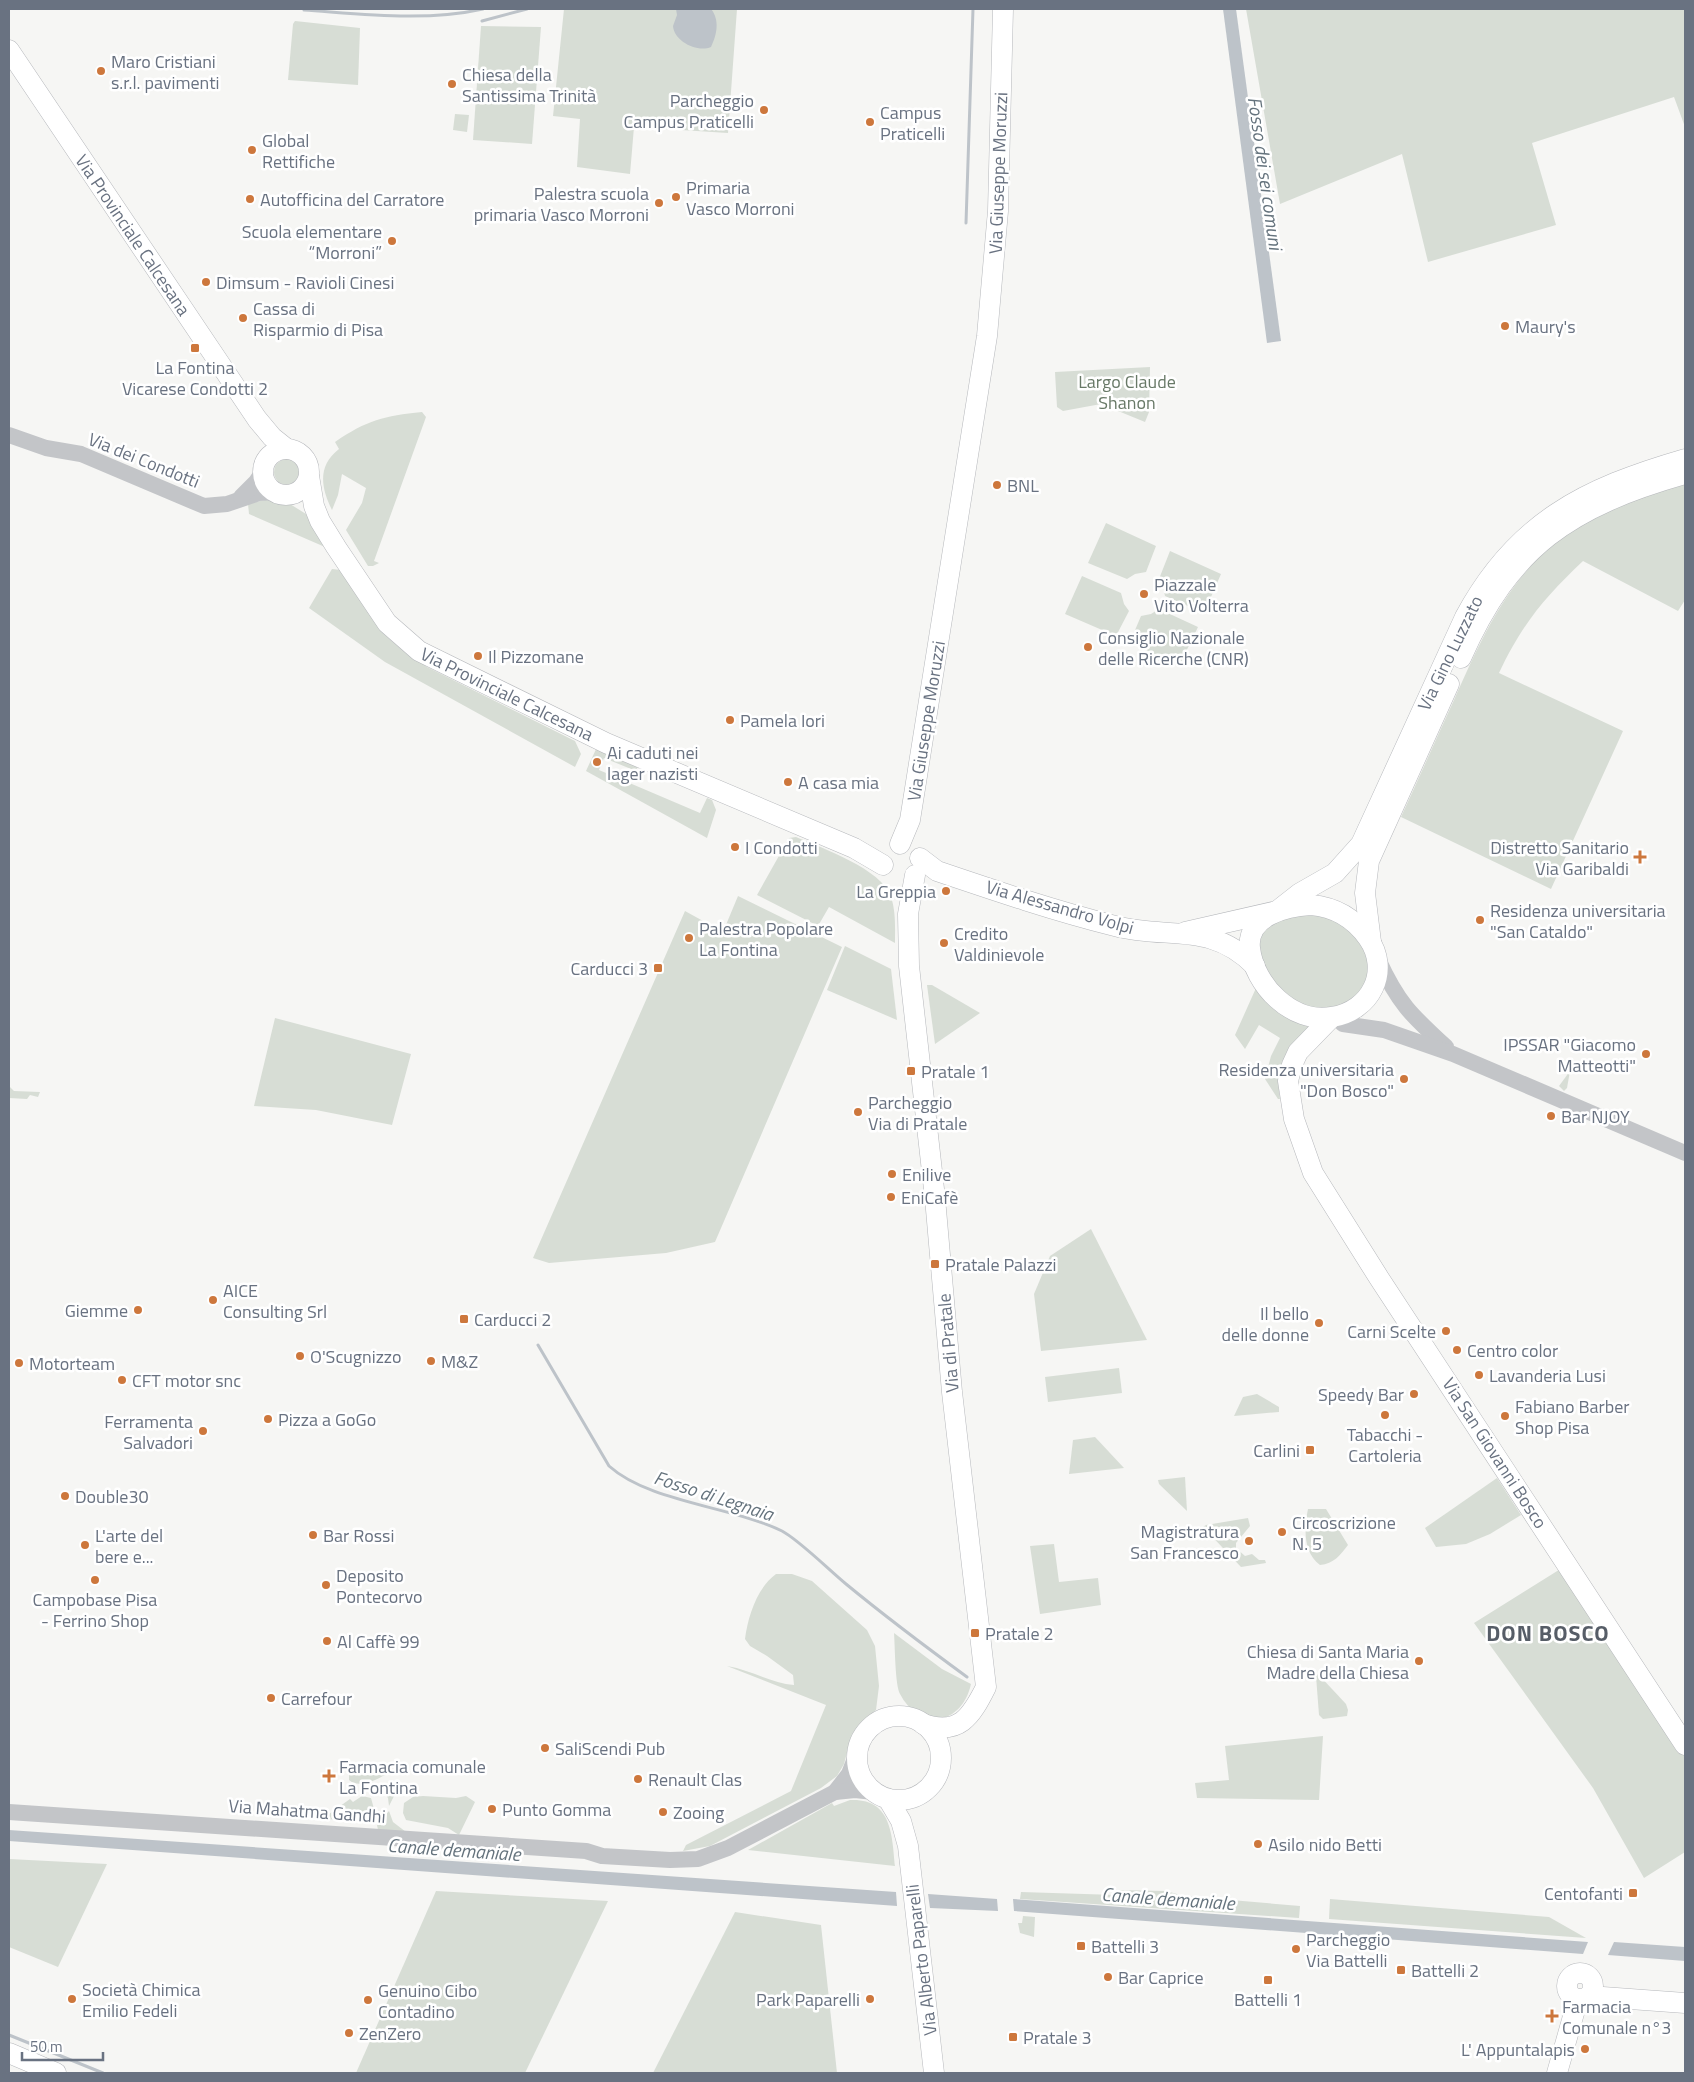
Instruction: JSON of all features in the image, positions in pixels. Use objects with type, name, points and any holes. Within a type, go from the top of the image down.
[{"type":"main road","name":"Via Giuseppe Moruzzi","points":[[904,861],[943,623],[956,592],[986,404],[988,375],[987,336],[998,211],[1003,9]]},
{"type":"main road","name":"Via Provinciale Calcesana","points":[[9,50],[257,419],[272,437],[287,449]]},
{"type":"main road","name":"Via Provinciale Calcesana","points":[[257,419],[268,444],[266,464]]},
{"type":"main road","points":[[287,449],[298,452],[304,457],[308,465],[309,476],[304,486],[282,493],[266,482],[266,464],[276,451],[287,449]]},
{"type":"main road","name":"Via Gino Luzzato","points":[[1277,911],[1300,893],[1335,873],[1358,849],[1465,617],[1483,586],[1507,555],[1544,521],[1584,495],[1626,477],[1685,459]]},
{"type":"main road","name":"Via Gino Luzzato","points":[[1373,947],[1365,893],[1371,856],[1466,647],[1496,592],[1520,562],[1569,520],[1620,494],[1685,474]]},
{"type":"main road","name":"Via Provinciale Calcesana","points":[[309,476],[311,496],[320,521]]},
{"type":"main road","name":"Via Provinciale Calcesana","points":[[282,493],[302,503],[320,521],[383,618],[399,635],[419,651],[606,743],[854,848],[904,861]]},
{"type":"main road","name":"Via Alessandro Volpi","points":[[904,861],[1118,927],[1185,932],[1232,946],[1254,966]]},
{"type":"main road","name":"Via di Pratale","points":[[904,861],[908,943],[953,1401],[986,1687],[975,1707],[958,1725],[945,1729],[923,1724]]},
{"type":"main road","points":[[1303,906],[1328,908],[1352,920],[1373,947],[1379,972],[1372,992],[1358,1005],[1333,1017],[1313,1017],[1286,1006],[1268,990],[1254,966],[1249,945],[1252,934],[1263,921],[1277,911],[1303,906]]},
{"type":"main road","name":"Via Alessandro Volpi","points":[[1185,932],[1277,911]]},
{"type":"main road","name":"Via San Giovanni Bosco","points":[[1333,1017],[1298,1052],[1290,1073],[1290,1098],[1307,1160],[1326,1196],[1372,1268],[1685,1745]]},
{"type":"main road","points":[[903,1716],[923,1724],[937,1739],[941,1756],[939,1771],[930,1787],[909,1799],[881,1796],[860,1775],[856,1756],[864,1734],[881,1719],[903,1716]]},
{"type":"main road","name":"Via Alberto Paparelli","points":[[908,1846],[911,1813],[917,1800],[930,1787]]},
{"type":"main road","name":"Via Alberto Paparelli","points":[[881,1796],[901,1821],[908,1846],[934,2073]]},
{"type":"main road","points":[[1557,2073],[1584,1998],[1685,2003]]},
{"type":"main road","points":[[9,2053],[56,2073]]},
{"type":"street","name":"Via dei Condotti","points":[[9,435],[46,448],[80,454],[204,506],[235,501],[259,493],[282,493]]},
{"type":"street","points":[[235,501],[252,487],[266,464]]},
{"type":"street","points":[[1373,947],[1392,988],[1409,1013],[1453,1054]]},
{"type":"street","points":[[1333,1017],[1343,1024],[1384,1030],[1453,1054],[1685,1153]]},
{"type":"street","name":"Via Mahatma Gandhi","points":[[835,1792],[849,1774],[856,1756]]},
{"type":"street","name":"Via Mahatma Gandhi","points":[[9,1812],[586,1851],[602,1856],[670,1860],[706,1856],[728,1848],[835,1792],[851,1790],[881,1796]]},
{"type":"street","name":"Via Mahatma Gandhi","points":[[9,1818],[586,1860],[602,1856]]},
{"type":"green space","points":[[564,9],[737,9],[728,133],[634,127],[630,174],[577,167],[580,119],[553,116]]},
{"type":"green space","points":[[1246,9],[1685,9],[1685,127],[1674,97],[1532,143],[1556,225],[1428,262],[1402,154],[1280,204]]},
{"type":"green space","points":[[295,21],[360,28],[358,85],[288,80],[293,24]]},
{"type":"green space","points":[[481,26],[541,27],[532,144],[473,140]]},
{"type":"green space","points":[[455,114],[469,115],[467,132],[453,130]]},
{"type":"green space","name":"Largo Claude Shanon","points":[[1150,367],[1149,412],[1145,422],[1101,404],[1063,411],[1057,407],[1055,372]]},
{"type":"green space","points":[[422,412],[426,417],[374,561],[379,563],[368,566],[346,530],[362,503],[366,488],[342,474],[338,495],[332,510],[325,494],[324,470],[332,456],[339,449],[335,442],[346,435],[376,420]]},
{"type":"green space","points":[[287,459],[296,463],[300,472],[296,481],[287,485],[278,481],[274,472],[278,463]]},
{"type":"green space","points":[[1685,483],[1685,600],[1678,611],[1583,561],[1535,612],[1516,640],[1499,673],[1623,731],[1551,889],[1401,817],[1476,652],[1500,607],[1530,567],[1570,531],[1597,515]]},
{"type":"green space","points":[[269,499],[290,504],[306,514],[325,547],[249,514],[248,504]]},
{"type":"green space","points":[[1106,523],[1156,546],[1146,572],[1135,574],[1127,579],[1088,563]]},
{"type":"green space","points":[[1170,551],[1221,574],[1204,613],[1165,596],[1159,579]]},
{"type":"green space","points":[[332,569],[341,570],[385,635],[427,667],[575,741],[581,754],[575,767],[385,662],[309,608]]},
{"type":"green space","points":[[1082,576],[1121,593],[1124,604],[1129,611],[1116,636],[1065,614]]},
{"type":"green space","points":[[1159,609],[1198,627],[1179,666],[1130,642],[1141,616],[1151,614]]},
{"type":"green space","points":[[597,747],[638,765],[636,771],[604,758],[599,770],[700,813],[707,798],[712,800],[716,810],[707,838],[586,771]]},
{"type":"green space","points":[[796,837],[835,853],[876,877],[891,897],[894,908],[895,943],[829,907],[818,926],[757,895],[789,838]]},
{"type":"green space","points":[[738,896],[842,947],[715,1242],[666,1253],[549,1263],[533,1258],[685,911],[723,932]]},
{"type":"green space","points":[[1321,914],[1344,925],[1361,942],[1370,962],[1369,981],[1354,1000],[1324,1011],[1292,1001],[1264,970],[1257,942],[1263,933],[1277,921],[1292,916]]},
{"type":"green space","points":[[845,946],[891,969],[897,1020],[827,990]]},
{"type":"green space","points":[[927,985],[932,985],[980,1013],[935,1044]]},
{"type":"green space","points":[[1256,988],[1290,1018],[1309,1027],[1295,1042],[1286,1059],[1280,1078],[1280,1099],[1278,1099],[1265,1079],[1271,1056],[1280,1038],[1259,1025],[1245,1049],[1235,1035]]},
{"type":"green space","points":[[275,1018],[411,1054],[392,1125],[316,1110],[254,1106]]},
{"type":"green space","points":[[1570,1071],[1567,1088],[1564,1091],[1559,1086]]},
{"type":"green space","points":[[9,1086],[14,1091],[40,1092],[38,1097],[30,1095],[27,1099],[9,1098]]},
{"type":"green space","points":[[1091,1229],[1147,1340],[1041,1351],[1034,1294],[1050,1256]]},
{"type":"green space","points":[[1119,1368],[1122,1393],[1048,1402],[1045,1377]]},
{"type":"green space","points":[[1257,1394],[1279,1407],[1279,1412],[1234,1416],[1243,1397]]},
{"type":"green space","points":[[1095,1437],[1124,1468],[1069,1474],[1073,1440]]},
{"type":"green space","points":[[1185,1477],[1187,1511],[1159,1484],[1158,1480]]},
{"type":"green space","points":[[1497,1478],[1521,1515],[1490,1534],[1466,1544],[1436,1547],[1425,1528]]},
{"type":"green space","points":[[1308,1509],[1326,1509],[1348,1545],[1329,1563],[1320,1565],[1310,1554],[1306,1540]]},
{"type":"green space","points":[[1248,1518],[1250,1526],[1236,1543],[1236,1548],[1245,1556],[1252,1554],[1259,1560],[1265,1560],[1266,1563],[1241,1567],[1203,1527]]},
{"type":"green space","points":[[1054,1544],[1059,1582],[1098,1578],[1101,1605],[1040,1614],[1030,1546]]},
{"type":"green space","points":[[1562,1568],[1685,1757],[1685,1852],[1644,1878],[1593,1788],[1474,1623]]},
{"type":"green space","points":[[776,1574],[792,1574],[812,1581],[867,1630],[875,1646],[879,1686],[876,1710],[855,1731],[844,1764],[837,1776],[821,1788],[710,1846],[683,1851],[686,1845],[791,1791],[826,1705],[727,1666],[777,1682],[794,1685],[793,1675],[750,1646],[745,1639],[754,1603],[769,1580]]},
{"type":"green space","points":[[894,1633],[942,1669],[971,1684],[966,1698],[959,1708],[950,1715],[940,1719],[929,1718],[918,1714],[908,1706],[898,1689]]},
{"type":"green space","points":[[1318,1674],[1346,1704],[1347,1716],[1323,1719],[1319,1715],[1316,1676]]},
{"type":"green space","points":[[1323,1736],[1319,1800],[1197,1798],[1195,1783],[1229,1780],[1225,1746]]},
{"type":"green space","points":[[349,1767],[391,1770],[371,1782],[359,1784],[349,1780]]},
{"type":"green space","points":[[388,1783],[388,1793],[395,1794],[389,1806],[388,1798],[380,1787]]},
{"type":"green space","points":[[362,1796],[371,1798],[374,1809],[367,1817],[369,1821],[322,1819],[350,1799],[353,1802]]},
{"type":"green space","points":[[466,1796],[475,1802],[459,1835],[448,1828],[406,1820],[403,1813],[404,1803],[413,1797],[456,1798]]},
{"type":"green space","points":[[850,1800],[864,1801],[874,1805],[882,1812],[891,1831],[895,1866],[748,1850],[832,1803],[834,1806]]},
{"type":"green space","points":[[389,1811],[393,1822],[406,1832],[378,1830],[377,1825]]},
{"type":"green space","points":[[9,1859],[107,1864],[58,1967],[9,1947]]},
{"type":"green space","points":[[1117,1890],[1166,1891],[1184,1896],[1300,1906],[1299,1918],[1020,1899],[1021,1892],[1116,1895]]},
{"type":"green space","points":[[436,1891],[608,1901],[525,2073],[356,2073]]},
{"type":"green space","points":[[1330,1899],[1549,1917],[1586,1938],[1329,1919]]},
{"type":"green space","points":[[735,1912],[821,1925],[837,2073],[653,2073]]},
{"type":"green space","points":[[1023,1916],[1035,1917],[1034,1937],[1020,1933],[1018,1923],[1022,1923]]},
{"type":"shaded area","points":[[676,9],[711,9],[716,18],[717,28],[711,47],[693,47],[677,36],[673,26],[677,15]]},
{"type":"shaded area","points":[[1223,9],[1236,9],[1281,341],[1267,343]]},
{"type":"shaded area","points":[[9,1830],[896,1892],[897,1906],[9,1841]]},
{"type":"shaded area","points":[[928,1894],[997,1899],[998,1911],[930,1908]]},
{"type":"shaded area","points":[[1013,1899],[1588,1942],[1583,1954],[1014,1911]]},
{"type":"shaded area","points":[[1614,1942],[1685,1947],[1685,1961],[1608,1955]]},
{"type":"waterway","points":[[304,10],[416,16],[461,13],[483,9]]},
{"type":"waterway","points":[[482,21],[527,9]]},
{"type":"waterway","points":[[966,223],[973,9]]},
{"type":"waterway","name":"Fosso di Legnaia","points":[[538,1345],[609,1466],[626,1478],[646,1488],[668,1496],[739,1515],[789,1535],[876,1608],[967,1677]]},
{"type":"waterway","points":[[9,2035],[103,2073]]},
{"type":"place","name":"Maro Cristiani s.r.l. pavimenti","points":[[101,71]]},
{"type":"place","name":"Chiesa della Santissima Trinità","points":[[452,84]]},
{"type":"place","name":"Parcheggio Campus Praticelli","points":[[764,110]]},
{"type":"place","name":"Campus Praticelli","points":[[870,122]]},
{"type":"place","name":"Global Rettifiche","points":[[252,150]]},
{"type":"place","name":"Primaria Vasco Morroni","points":[[676,197]]},
{"type":"place","name":"Autofficina del Carratore","points":[[250,199]]},
{"type":"place","name":"Palestra scuola primaria Vasco Morroni","points":[[659,203]]},
{"type":"place","name":"Scuola elementare “Morroni”","points":[[392,241]]},
{"type":"place","name":"Dimsum - Ravioli Cinesi","points":[[206,282]]},
{"type":"place","name":"Cassa di Risparmio di Pisa","points":[[243,318]]},
{"type":"place","name":"Maury's","points":[[1505,326]]},
{"type":"place","name":"La Fontina Vicarese Condotti 2","points":[[195,348]]},
{"type":"place","name":"BNL","points":[[997,485]]},
{"type":"place","name":"Piazzale Vito Volterra","points":[[1144,594]]},
{"type":"place","name":"Consiglio Nazionale delle Ricerche (CNR)","points":[[1088,647]]},
{"type":"place","name":"Il Pizzomane","points":[[478,656]]},
{"type":"place","name":"Pamela Iori","points":[[730,720]]},
{"type":"place","name":"Ai caduti nei lager nazisti","points":[[597,762]]},
{"type":"place","name":"A casa mia","points":[[788,782]]},
{"type":"place","name":"I Condotti","points":[[735,847]]},
{"type":"place","name":"Distretto Sanitario Via Garibaldi","points":[[1640,857]]},
{"type":"place","name":"La Greppia","points":[[946,891]]},
{"type":"place","name":"Residenza universitaria \"San Cataldo\"","points":[[1480,920]]},
{"type":"place","name":"Palestra Popolare La Fontina","points":[[689,938]]},
{"type":"place","name":"Credito Valdinievole","points":[[944,943]]},
{"type":"place","name":"Carducci 3","points":[[658,968]]},
{"type":"place","name":"IPSSAR \"Giacomo Matteotti\"","points":[[1646,1054]]},
{"type":"place","name":"Pratale 1","points":[[911,1071]]},
{"type":"place","name":"Residenza universitaria \"Don Bosco\"","points":[[1404,1079]]},
{"type":"place","name":"Parcheggio Via di Pratale","points":[[858,1112]]},
{"type":"place","name":"Bar NJOY","points":[[1551,1116]]},
{"type":"place","name":"Enilive","points":[[892,1174]]},
{"type":"place","name":"EniCafè","points":[[891,1197]]},
{"type":"place","name":"Pratale Palazzi","points":[[935,1264]]},
{"type":"place","name":"AICE Consulting Srl","points":[[213,1300]]},
{"type":"place","name":"Giemme","points":[[138,1310]]},
{"type":"place","name":"Carducci 2","points":[[464,1319]]},
{"type":"place","name":"Il bello delle donne","points":[[1319,1323]]},
{"type":"place","name":"Carni Scelte","points":[[1446,1331]]},
{"type":"place","name":"Centro color","points":[[1457,1350]]},
{"type":"place","name":"O'Scugnizzo","points":[[300,1356]]},
{"type":"place","name":"M&Z","points":[[431,1361]]},
{"type":"place","name":"Motorteam","points":[[19,1363]]},
{"type":"place","name":"Lavanderia Lusi","points":[[1479,1375]]},
{"type":"place","name":"CFT motor snc","points":[[122,1380]]},
{"type":"place","name":"Speedy Bar","points":[[1414,1394]]},
{"type":"place","name":"Tabacchi - Cartoleria","points":[[1385,1415]]},
{"type":"place","name":"Fabiano Barber Shop Pisa","points":[[1505,1416]]},
{"type":"place","name":"Pizza a GoGo","points":[[268,1419]]},
{"type":"place","name":"Ferramenta Salvadori","points":[[203,1431]]},
{"type":"place","name":"Carlini","points":[[1310,1450]]},
{"type":"place","name":"Double30","points":[[65,1496]]},
{"type":"place","name":"Circoscrizione N. 5","points":[[1282,1532]]},
{"type":"place","name":"Bar Rossi","points":[[313,1535]]},
{"type":"place","name":"Magistratura San Francesco","points":[[1249,1541]]},
{"type":"place","name":"L'arte del bere e...","points":[[85,1545]]},
{"type":"place","name":"Campobase Pisa - Ferrino Shop","points":[[95,1580]]},
{"type":"place","name":"Deposito Pontecorvo","points":[[326,1585]]},
{"type":"place","name":"Pratale 2","points":[[975,1633]]},
{"type":"place","name":"Al Caffè 99","points":[[327,1641]]},
{"type":"place","name":"Chiesa di Santa Maria Madre della Chiesa","points":[[1419,1661]]},
{"type":"place","name":"Carrefour","points":[[271,1698]]},
{"type":"place","name":"SaliScendi Pub","points":[[545,1748]]},
{"type":"place","name":"Farmacia comunale La Fontina","points":[[329,1776]]},
{"type":"place","name":"Renault Clas","points":[[638,1779]]},
{"type":"place","name":"Punto Gomma","points":[[492,1809]]},
{"type":"place","name":"Zooing","points":[[663,1812]]},
{"type":"place","name":"Asilo nido Betti","points":[[1258,1844]]},
{"type":"place","name":"Centofanti","points":[[1633,1893]]},
{"type":"place","name":"Battelli 3","points":[[1081,1946]]},
{"type":"place","name":"Parcheggio Via Battelli","points":[[1296,1949]]},
{"type":"place","name":"Battelli 2","points":[[1401,1970]]},
{"type":"place","name":"Bar Caprice","points":[[1108,1977]]},
{"type":"place","name":"Battelli 1","points":[[1268,1980]]},
{"type":"place","name":"Società Chimica Emilio Fedeli","points":[[72,1999]]},
{"type":"place","name":"Park Paparelli","points":[[870,1999]]},
{"type":"place","name":"Genuino Cibo Contadino","points":[[368,2000]]},
{"type":"place","name":"Farmacia Comunale n°3","points":[[1552,2016]]},
{"type":"place","name":"ZenZero","points":[[349,2033]]},
{"type":"place","name":"Pratale 3","points":[[1013,2037]]},
{"type":"place","name":"L' Appuntalapis","points":[[1585,2049]]},
{"type":"district","name":"DON BOSCO","points":[[1548,1633]]},
{"type":"water label","name":"Fosso dei sei comuni","points":[[1266,173]]},
{"type":"water label","name":"Canale demaniale","points":[[454,1849]]},
{"type":"water label","name":"Canale demaniale","points":[[1168,1898]]}]
